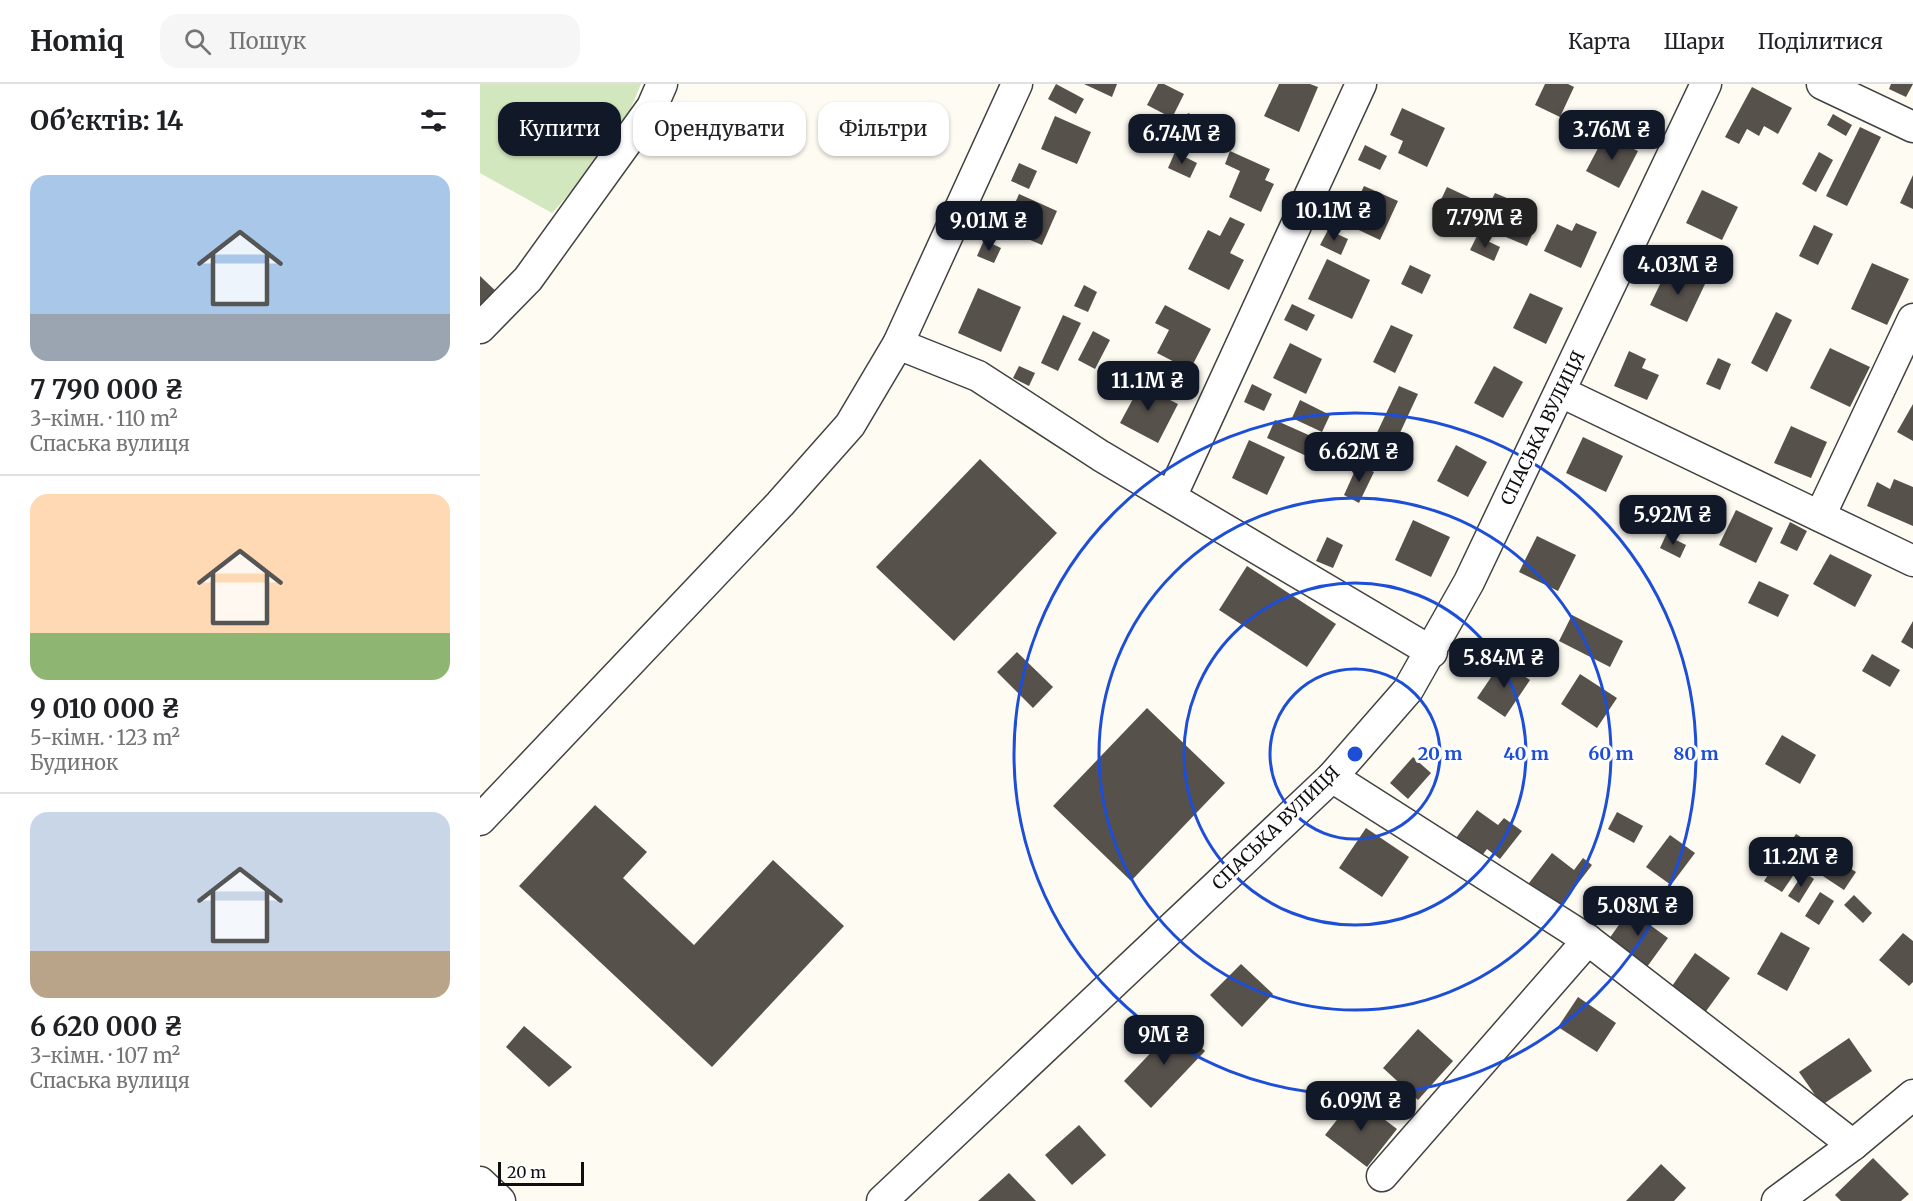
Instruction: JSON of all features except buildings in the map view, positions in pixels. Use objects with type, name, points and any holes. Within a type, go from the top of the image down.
[{"type":"street","points":[[480,328],[528,279],[652,107],[662,84]]},
{"type":"street","points":[[480,820],[834,445],[867,399],[898,344],[1017,84]]},
{"type":"street","points":[[1171,497],[1361,84]]},
{"type":"street","name":"СПАСЬКА ВУЛИЦЯ","points":[[882,1201],[1332,777],[1394,708],[1432,652],[1561,392],[1706,84]]},
{"type":"street","points":[[1822,84],[1913,127]]},
{"type":"street","points":[[1821,516],[1913,319]]},
{"type":"street","points":[[898,344],[978,376],[1101,456],[1432,652]]},
{"type":"street","points":[[1561,392],[1913,561]]},
{"type":"street","points":[[1332,777],[1588,940],[1853,1145]]},
{"type":"street","points":[[1382,1176],[1588,940]]},
{"type":"street","points":[[1777,1201],[1853,1145],[1913,1095]]},
{"type":"street","points":[[480,1182],[500,1201]]},
{"type":"green space","points":[[480,84],[641,84],[621,132],[621,102],[498,102],[498,156],[603,156],[552,213],[480,173]]}]
